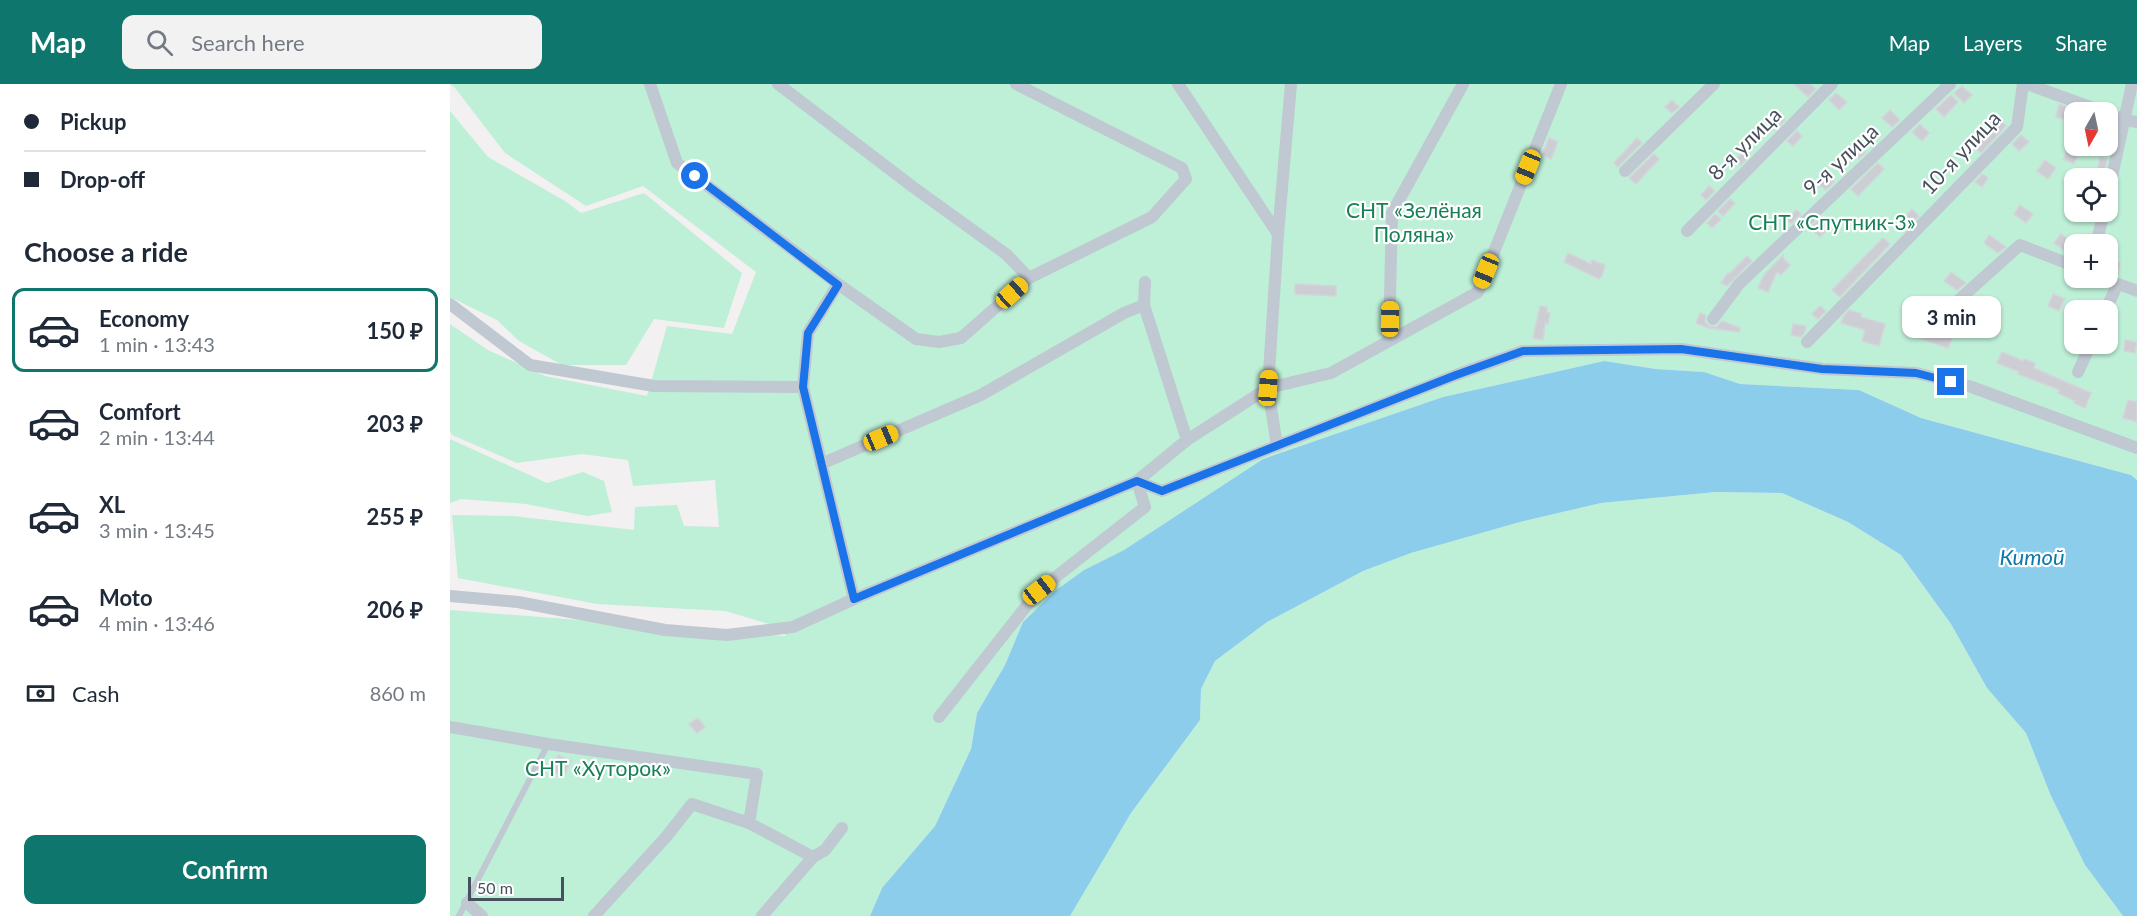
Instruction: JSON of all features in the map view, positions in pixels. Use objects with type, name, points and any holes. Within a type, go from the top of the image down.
[{"type":"street","points":[[650,84],[677,163],[838,285],[916,339],[939,342],[961,338],[1029,278],[1152,217],[1186,179],[1182,168],[1016,84]]},
{"type":"street","points":[[778,84],[1006,254],[1029,278]]},
{"type":"street","points":[[1178,84],[1278,234]]},
{"type":"street","points":[[1277,446],[1268,388],[1291,84]]},
{"type":"street","points":[[1389,340],[1392,213],[1463,84]]},
{"type":"street","points":[[450,596],[518,602],[665,630],[727,634],[794,627],[854,599],[1137,481],[1187,440],[1268,388],[1331,373],[1478,291],[1561,84]]},
{"type":"street","points":[[1625,171],[1714,84]]},
{"type":"street","name":"8-я улица","points":[[1687,231],[1832,84]]},
{"type":"street","name":"9-я улица","points":[[1713,319],[1739,284],[1950,84]]},
{"type":"street","points":[[2025,84],[2075,102]]},
{"type":"street","name":"10-я улица","points":[[1807,342],[2017,127],[2025,84]]},
{"type":"street","points":[[2116,168],[2131,121],[2132,84]]},
{"type":"street","points":[[1933,323],[2020,245],[2064,262]]},
{"type":"street","points":[[1144,282],[1144,305],[1187,440]]},
{"type":"street","points":[[838,285],[808,333],[803,387],[854,599]]},
{"type":"street","points":[[2118,285],[2137,291]]},
{"type":"street","points":[[450,304],[530,364],[654,386],[803,387]]},
{"type":"street","points":[[821,464],[981,395],[1124,313],[1144,305]]},
{"type":"street","points":[[1137,481],[1162,491],[1456,375],[1523,351],[1681,349],[1822,369],[1916,373],[1969,386],[2137,448]]},
{"type":"street","points":[[2079,372],[2087,354]]},
{"type":"street","points":[[939,717],[1039,590],[1145,507],[1137,481]]},
{"type":"street","points":[[450,727],[548,744],[757,774],[749,823]]},
{"type":"street","points":[[594,916],[666,837],[692,804],[749,823],[813,857]]},
{"type":"street","points":[[762,916],[813,857],[825,850],[842,828]]},
{"type":"street","points":[[467,903],[482,916]]},
{"type":"lane","points":[[459,916],[548,744]]},
{"type":"green space","points":[[450,84],[2137,84],[2137,480],[2131,475],[1921,418],[1859,390],[1740,384],[1704,372],[1656,369],[1604,361],[1443,397],[1263,459],[1124,550],[1084,570],[1055,591],[1023,622],[1005,665],[977,713],[971,749],[935,826],[882,888],[870,916],[450,916],[450,610],[785,636],[786,629],[725,611],[597,604],[458,578],[452,515],[513,516],[634,530],[635,507],[677,505],[684,526],[719,527],[715,480],[633,486],[628,460],[582,454],[517,463],[452,435],[450,431],[450,324],[488,350],[545,376],[647,396],[667,326],[732,334],[756,272],[643,186],[586,206],[505,153]]},
{"type":"green space","points":[[450,111],[488,157],[565,201],[581,213],[644,193],[742,273],[724,328],[654,319],[626,365],[562,365],[519,341],[497,320],[450,297]]},
{"type":"green space","points":[[450,439],[547,483],[583,472],[604,481],[612,512],[587,516],[526,504],[461,499],[450,503]]},
{"type":"green space","points":[[1716,492],[1782,493],[1848,522],[1901,555],[1951,624],[1987,688],[2026,733],[2051,796],[2085,865],[2123,916],[1070,916],[1131,813],[1200,720],[1201,689],[1215,661],[1267,622],[1363,571],[1411,553],[1520,522],[1601,503]]},
{"type":"water","name":"Китой","points":[[1604,361],[1656,369],[1704,372],[1740,384],[1859,390],[1921,418],[2131,475],[2137,480],[2137,916],[2123,916],[2085,865],[2051,796],[2026,733],[1987,688],[1951,624],[1901,555],[1848,522],[1782,493],[1716,492],[1601,503],[1520,522],[1411,553],[1363,571],[1267,622],[1215,661],[1201,689],[1200,720],[1131,813],[1070,916],[870,916],[882,888],[935,826],[971,749],[977,713],[1005,665],[1023,622],[1055,591],[1084,570],[1124,550],[1263,459],[1443,397]]},
{"type":"building","points":[[1794,84],[1810,84],[1816,89],[1808,97]]},
{"type":"building","points":[[1962,86],[1972,95],[1964,103],[1954,93]]},
{"type":"building","points":[[1836,93],[1847,102],[1839,110],[1829,100]]},
{"type":"building","points":[[1951,95],[1958,102],[1944,117],[1936,109]]},
{"type":"building","points":[[1672,100],[1679,107],[1672,113],[1665,107]]},
{"type":"building","points":[[2059,104],[2064,106],[2064,119],[2056,117]]},
{"type":"building","points":[[1890,110],[1900,120],[1892,127],[1882,118]]},
{"type":"building","points":[[1777,112],[1785,120],[1775,130],[1768,122]]},
{"type":"building","points":[[1998,118],[2006,126],[1981,153],[1974,147]]},
{"type":"building","points":[[1920,124],[1929,133],[1922,141],[1912,132]]},
{"type":"building","points":[[1797,131],[1802,136],[1793,146],[1787,141]]},
{"type":"building","points":[[2021,135],[2029,142],[2019,151],[2012,144]]},
{"type":"building","points":[[1549,138],[1558,142],[1551,159],[1542,155]]},
{"type":"building","points":[[1637,138],[1642,143],[1618,167],[1614,163]]},
{"type":"building","points":[[1859,145],[1866,152],[1859,159],[1852,152]]},
{"type":"building","points":[[1745,150],[1750,155],[1741,165],[1735,160]]},
{"type":"building","points":[[1654,154],[1659,159],[1636,184],[1629,178]]},
{"type":"building","points":[[2064,156],[2077,156],[2074,164],[2063,159]]},
{"type":"building","points":[[2100,157],[2107,159],[2105,168],[2098,168]]},
{"type":"building","points":[[2045,160],[2056,168],[2048,179],[2037,171]]},
{"type":"building","points":[[1878,163],[1884,169],[1858,196],[1851,189]]},
{"type":"building","points":[[1982,174],[1988,178],[1982,187],[1975,182]]},
{"type":"building","points":[[1826,175],[1834,182],[1826,190],[1818,184]]},
{"type":"building","points":[[1709,186],[1715,191],[1706,200],[1701,195]]},
{"type":"building","points":[[1730,199],[1735,203],[1723,216],[1718,211]]},
{"type":"building","points":[[2020,205],[2033,214],[2026,223],[2014,214]]},
{"type":"building","points":[[1912,209],[1919,216],[1910,225],[1903,219]]},
{"type":"building","points":[[1796,210],[1801,214],[1791,224],[1787,220]]},
{"type":"building","points":[[1715,214],[1721,219],[1712,228],[1707,223]]},
{"type":"building","points":[[1821,217],[1831,226],[1820,237],[1810,228]]},
{"type":"building","points":[[2061,234],[2064,236],[2064,250],[2054,243]]},
{"type":"building","points":[[1989,235],[2006,247],[1998,253],[1984,243]]},
{"type":"building","points":[[1883,238],[1890,244],[1840,297],[1832,290]]},
{"type":"building","points":[[1568,253],[1591,264],[1592,260],[1605,265],[1602,276],[1599,279],[1564,262]]},
{"type":"building","points":[[1783,255],[1790,265],[1781,275],[1777,272],[1768,292],[1758,288],[1764,275]]},
{"type":"building","points":[[1747,256],[1752,261],[1727,286],[1721,283],[1728,273]]},
{"type":"building","points":[[1951,272],[1966,283],[1957,290],[1944,281]]},
{"type":"building","points":[[1295,284],[1336,286],[1336,296],[1295,294]]},
{"type":"building","points":[[2053,294],[2065,299],[2059,311],[2048,306]]},
{"type":"building","points":[[1540,306],[1547,307],[1547,312],[1550,313],[1548,324],[1545,323],[1543,340],[1533,338]]},
{"type":"building","points":[[1820,306],[1826,311],[1818,319],[1812,314]]},
{"type":"building","points":[[1849,310],[1862,314],[1861,317],[1885,324],[1879,346],[1862,341],[1865,330],[1841,323]]},
{"type":"building","points":[[1700,313],[1706,315],[1705,322],[1709,326],[1716,327],[1722,321],[1740,328],[1739,332],[1709,328],[1696,323]]},
{"type":"building","points":[[1911,317],[1925,321],[1930,331],[1940,328],[1954,334],[1948,348],[1907,334]]},
{"type":"building","points":[[1793,324],[1806,326],[1801,337],[1791,335]]},
{"type":"building","points":[[2125,340],[2137,342],[2135,353],[2124,351]]},
{"type":"building","points":[[2002,352],[2023,361],[2024,359],[2035,363],[2034,368],[2091,393],[2085,408],[2058,393],[2060,390],[2018,374],[2019,372],[1997,363]]},
{"type":"building","points":[[2128,400],[2137,402],[2137,422],[2123,418]]},
{"type":"building","points":[[698,718],[705,727],[697,733],[689,724]]},
{"type":"building","points":[[558,755],[571,761],[563,777],[550,771]]},
{"type":"route","points":[[695,176],[838,285],[808,333],[803,387],[854,599],[1137,481],[1162,491],[1456,375],[1523,351],[1681,349],[1822,369],[1916,373],[1951,382]]},
{"type":"park label","name":"СНТ «Зелёная Поляна»","points":[[1414,223]]},
{"type":"park label","name":"СНТ «Спутник-3»","points":[[1832,223]]},
{"type":"park label","name":"СНТ «Хуторок»","points":[[598,769]]}]
